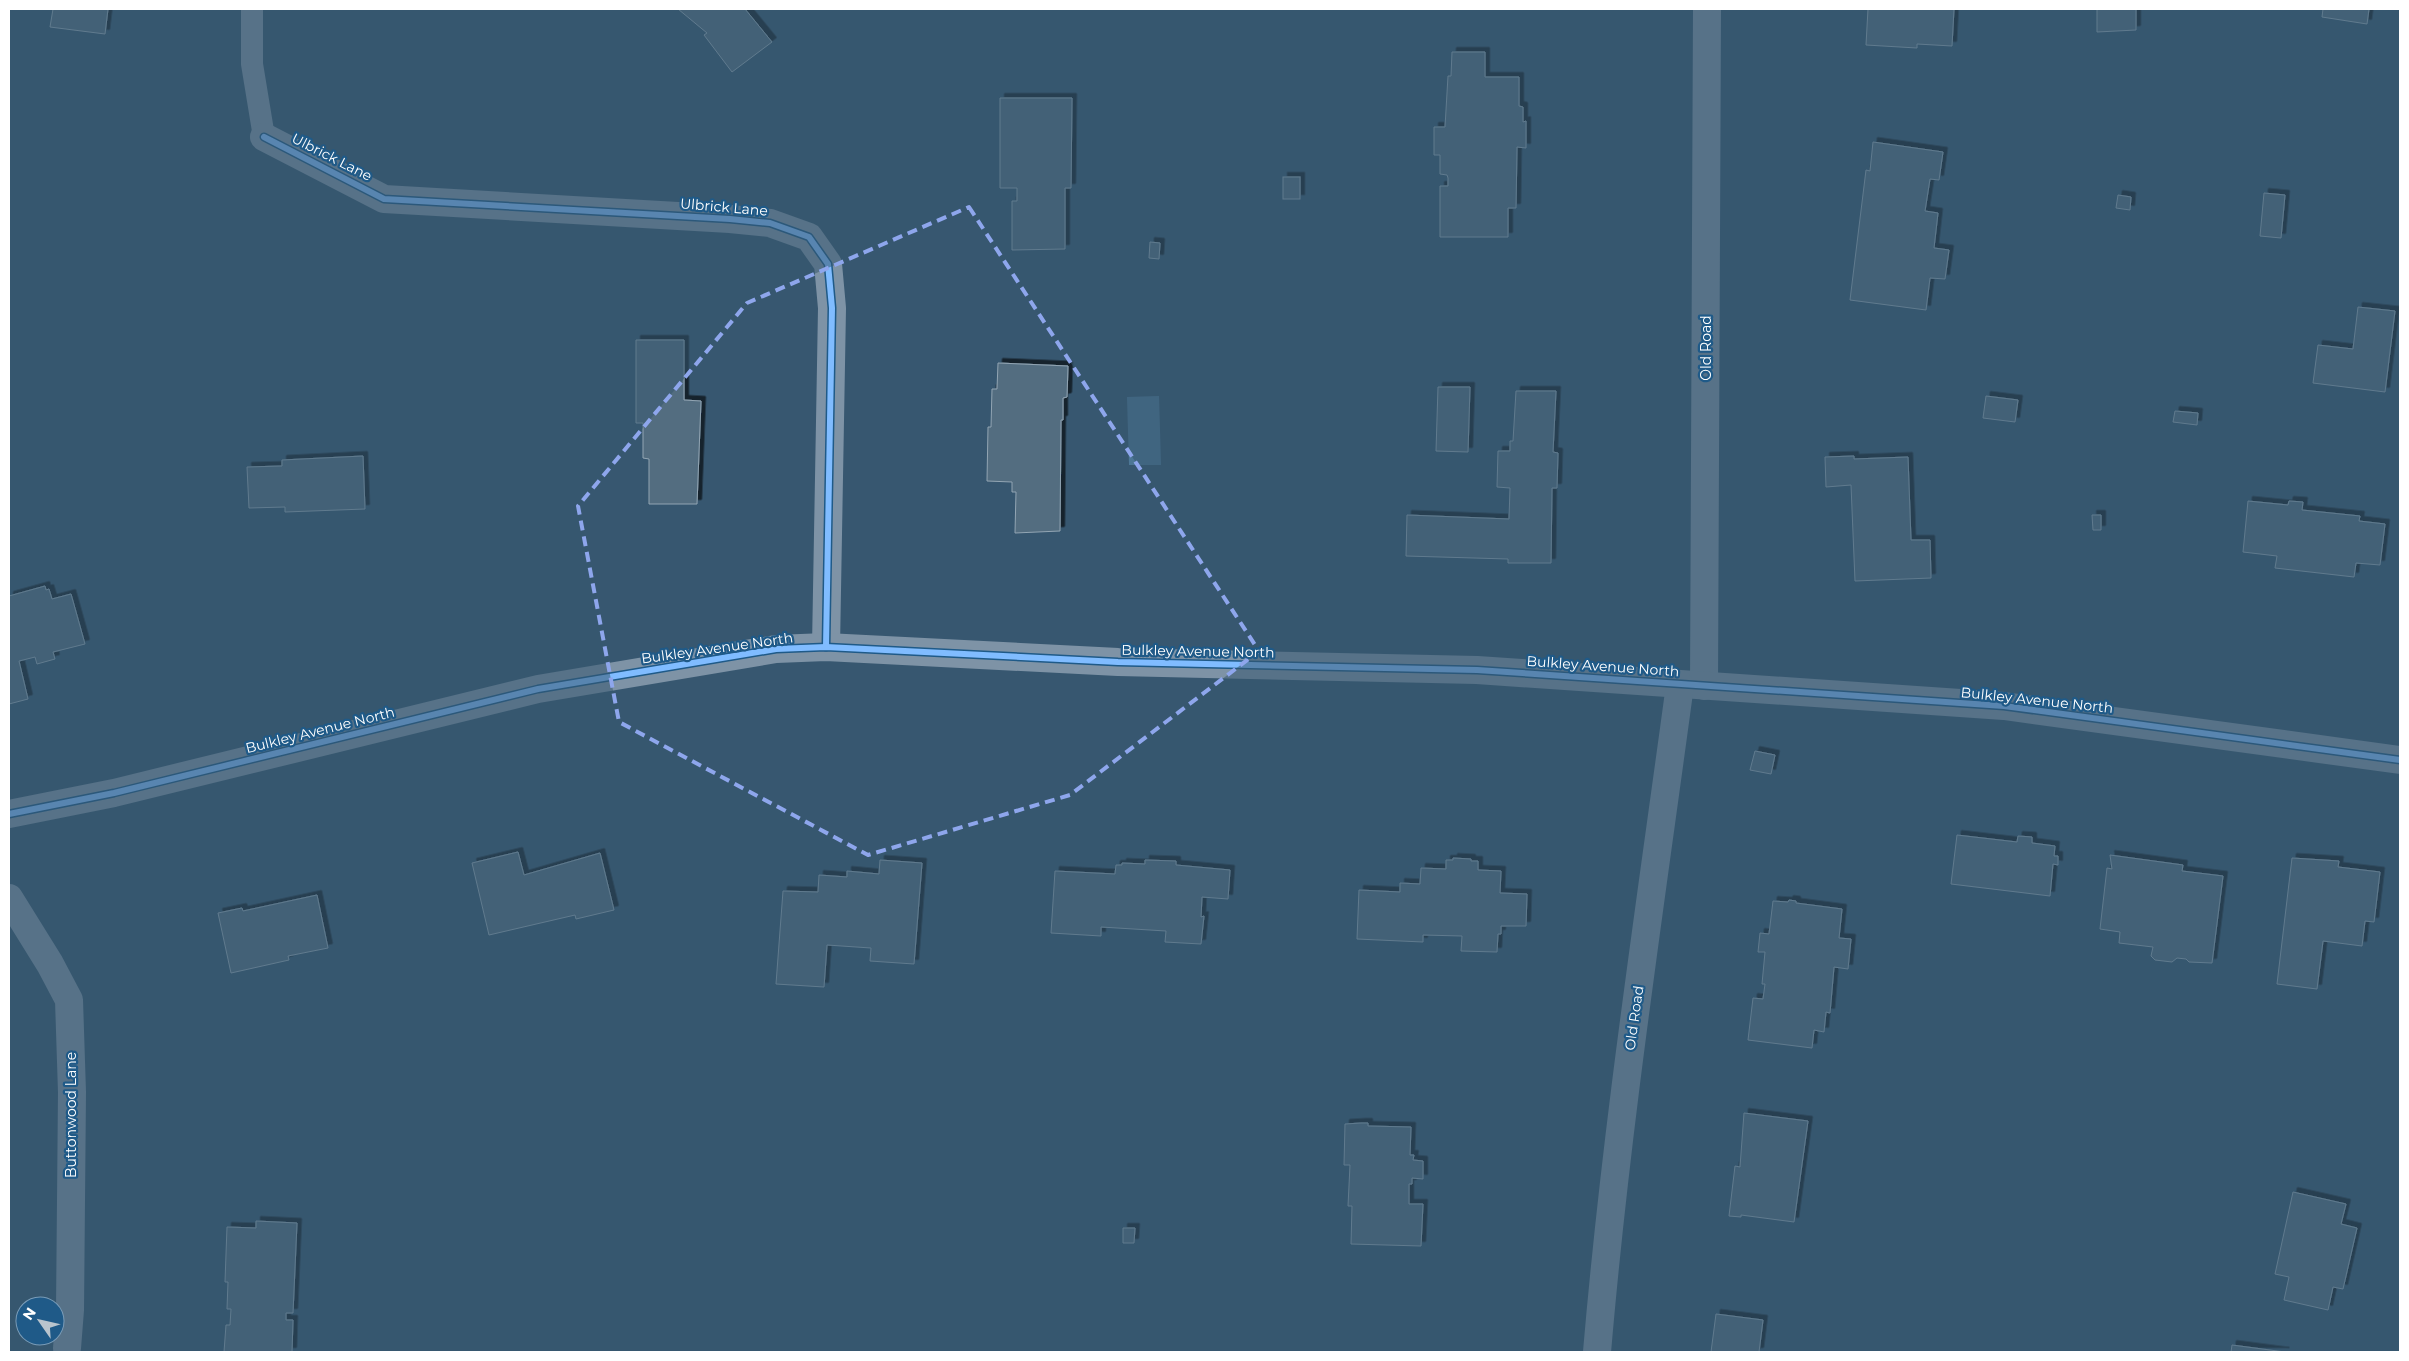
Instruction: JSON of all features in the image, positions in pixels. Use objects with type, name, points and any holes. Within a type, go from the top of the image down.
[{"type":"street","name":"Old Road","points":[[1597,1352],[1605,1253],[1625,1084],[1692,685],[1707,9]]},
{"type":"street","name":"Ulbrick Lane","points":[[264,137],[384,199],[730,219],[770,223],[809,237],[828,264],[832,308],[826,647]]},
{"type":"street","name":"Bulkley Avenue North","points":[[9,814],[114,793],[538,689],[776,649],[826,647],[1118,662],[1477,670],[2004,706],[2400,760]]},
{"type":"street","name":"Buttonwood Lane","points":[[9,898],[50,964],[69,1000],[72,1092],[70,1310],[67,1348]]},
{"type":"lane","points":[[252,9],[252,64],[264,137]]},
{"type":"highlighted area","points":[[969,207],[1259,651],[1070,795],[868,855],[619,722],[578,506],[747,303]]},
{"type":"water","points":[[1159,396],[1161,465],[1129,465],[1127,397]]},
{"type":"building","points":[[53,9],[108,9],[105,34],[50,27]]},
{"type":"building","points":[[678,9],[745,9],[772,42],[732,72],[704,35],[707,33]]},
{"type":"building","points":[[1868,9],[1954,9],[1952,46],[1917,44],[1917,48],[1866,45]]},
{"type":"building","points":[[2097,9],[2136,9],[2136,30],[2097,32]]},
{"type":"building","points":[[2323,9],[2369,9],[2367,24],[2322,17]]},
{"type":"building","points":[[1452,52],[1485,52],[1485,77],[1519,77],[1519,106],[1523,107],[1523,122],[1526,121],[1526,148],[1517,147],[1516,208],[1508,208],[1508,237],[1440,237],[1440,186],[1448,186],[1448,178],[1447,175],[1440,174],[1440,155],[1434,155],[1434,127],[1445,127],[1448,76],[1451,76]]},
{"type":"building","points":[[1000,98],[1072,98],[1071,188],[1065,188],[1065,249],[1012,250],[1012,201],[1017,201],[1017,188],[1000,188]]},
{"type":"building","points":[[1873,142],[1943,152],[1939,180],[1930,179],[1925,211],[1938,213],[1934,248],[1949,250],[1945,279],[1930,278],[1926,310],[1850,300],[1866,170],[1870,171]]},
{"type":"building","points":[[1283,177],[1300,177],[1300,199],[1283,199]]},
{"type":"building","points":[[2264,193],[2285,195],[2281,238],[2260,236]]},
{"type":"building","points":[[2118,195],[2131,197],[2130,210],[2116,208]]},
{"type":"building","points":[[1150,242],[1160,243],[1159,259],[1149,258]]},
{"type":"building","points":[[2358,307],[2395,311],[2385,392],[2313,383],[2318,345],[2353,349]]},
{"type":"building","points":[[636,340],[684,340],[684,400],[701,401],[697,504],[649,504],[649,459],[643,458],[643,423],[636,423]]},
{"type":"building","points":[[998,363],[1068,366],[1067,397],[1063,398],[1063,420],[1061,420],[1060,531],[1015,533],[1016,492],[1012,492],[1012,482],[987,481],[988,427],[991,427],[992,389],[997,389]]},
{"type":"building","points":[[1438,387],[1470,387],[1468,452],[1436,451]]},
{"type":"building","points":[[1516,391],[1556,391],[1553,452],[1558,453],[1557,488],[1552,488],[1551,563],[1508,563],[1508,559],[1406,556],[1407,515],[1509,519],[1510,488],[1497,487],[1498,451],[1510,451],[1510,441],[1513,441]]},
{"type":"building","points":[[1986,396],[2018,400],[2015,422],[1983,418]]},
{"type":"building","points":[[2175,411],[2198,413],[2197,425],[2173,422]]},
{"type":"building","points":[[363,456],[365,509],[285,512],[285,507],[249,508],[247,467],[282,466],[282,460]]},
{"type":"building","points":[[1854,456],[1854,459],[1908,457],[1911,540],[1930,540],[1931,578],[1855,581],[1851,485],[1826,487],[1825,457]]},
{"type":"building","points":[[2248,501],[2288,505],[2289,501],[2303,502],[2302,510],[2360,516],[2359,521],[2385,524],[2380,565],[2356,563],[2354,577],[2275,568],[2277,556],[2243,552]]},
{"type":"building","points":[[2092,515],[2101,515],[2101,530],[2093,530]]},
{"type":"building","points":[[45,586],[46,590],[49,589],[52,599],[71,594],[85,644],[53,652],[55,659],[37,664],[35,657],[19,661],[28,699],[9,704],[9,596]]},
{"type":"building","points":[[1755,751],[1775,755],[1771,774],[1750,770]]},
{"type":"building","points":[[1957,835],[2017,842],[2018,836],[2032,837],[2032,843],[2055,846],[2054,856],[2058,856],[2058,865],[2053,864],[2050,896],[1951,884]]},
{"type":"building","points":[[518,852],[524,875],[600,853],[614,910],[576,919],[575,915],[489,935],[472,863]]},
{"type":"building","points":[[2110,855],[2183,865],[2182,871],[2223,876],[2212,963],[2189,962],[2186,959],[2177,958],[2172,962],[2155,960],[2151,956],[2153,947],[2119,943],[2120,932],[2100,929],[2107,868],[2112,869]]},
{"type":"building","points":[[1453,858],[1478,861],[1478,870],[1501,871],[1500,893],[1527,894],[1526,926],[1501,926],[1501,934],[1498,934],[1497,952],[1461,951],[1462,936],[1423,935],[1423,942],[1357,939],[1359,890],[1400,892],[1400,883],[1420,884],[1421,868],[1446,869],[1446,860],[1453,860]]},
{"type":"building","points":[[2292,858],[2339,861],[2338,867],[2380,872],[2374,922],[2365,921],[2362,946],[2323,941],[2317,989],[2277,984]]},
{"type":"building","points":[[880,860],[922,863],[914,964],[870,961],[871,948],[827,945],[824,987],[776,984],[783,891],[818,892],[819,875],[847,877],[847,871],[879,874]]},
{"type":"building","points":[[1145,860],[1176,861],[1176,865],[1230,870],[1228,899],[1202,897],[1201,917],[1204,916],[1201,944],[1165,942],[1166,931],[1101,927],[1101,936],[1051,933],[1055,871],[1115,874],[1116,865],[1122,865],[1122,863],[1145,864]]},
{"type":"building","points":[[317,895],[328,948],[288,956],[289,960],[231,973],[218,913],[242,908],[243,911]]},
{"type":"building","points":[[1789,900],[1796,901],[1796,903],[1842,909],[1839,938],[1851,939],[1848,969],[1834,967],[1830,1013],[1826,1012],[1824,1032],[1814,1030],[1812,1048],[1748,1040],[1753,998],[1763,999],[1765,984],[1762,984],[1765,952],[1758,952],[1760,933],[1769,934],[1773,901],[1788,902]]},
{"type":"building","points":[[1744,1113],[1808,1121],[1794,1222],[1741,1215],[1741,1217],[1729,1216],[1735,1166],[1740,1167]]},
{"type":"building","points":[[1368,1123],[1368,1126],[1411,1127],[1410,1155],[1414,1155],[1413,1160],[1423,1161],[1423,1179],[1412,1178],[1412,1184],[1409,1184],[1409,1204],[1423,1204],[1421,1246],[1351,1244],[1352,1206],[1348,1206],[1350,1165],[1344,1165],[1345,1124]]},
{"type":"building","points":[[2293,1192],[2346,1204],[2341,1224],[2357,1228],[2343,1289],[2333,1287],[2328,1310],[2284,1300],[2289,1277],[2275,1274]]},
{"type":"building","points":[[256,1221],[297,1223],[293,1313],[286,1313],[286,1320],[293,1320],[292,1352],[224,1352],[226,1325],[230,1325],[231,1309],[227,1309],[228,1282],[225,1282],[227,1227],[256,1228]]},
{"type":"building","points":[[1123,1228],[1135,1228],[1134,1243],[1123,1243]]},
{"type":"building","points":[[1716,1314],[1763,1320],[1759,1352],[1711,1352]]},
{"type":"building","points":[[2232,1345],[2285,1352],[2231,1352]]},
{"type":"cycle path","points":[[264,137],[384,199],[730,219],[770,223],[809,237],[828,264],[832,308],[826,647]]},
{"type":"cycle path","points":[[9,814],[114,793],[538,689],[776,649],[826,647],[1118,662],[1477,670],[2004,706],[2400,760]]}]
